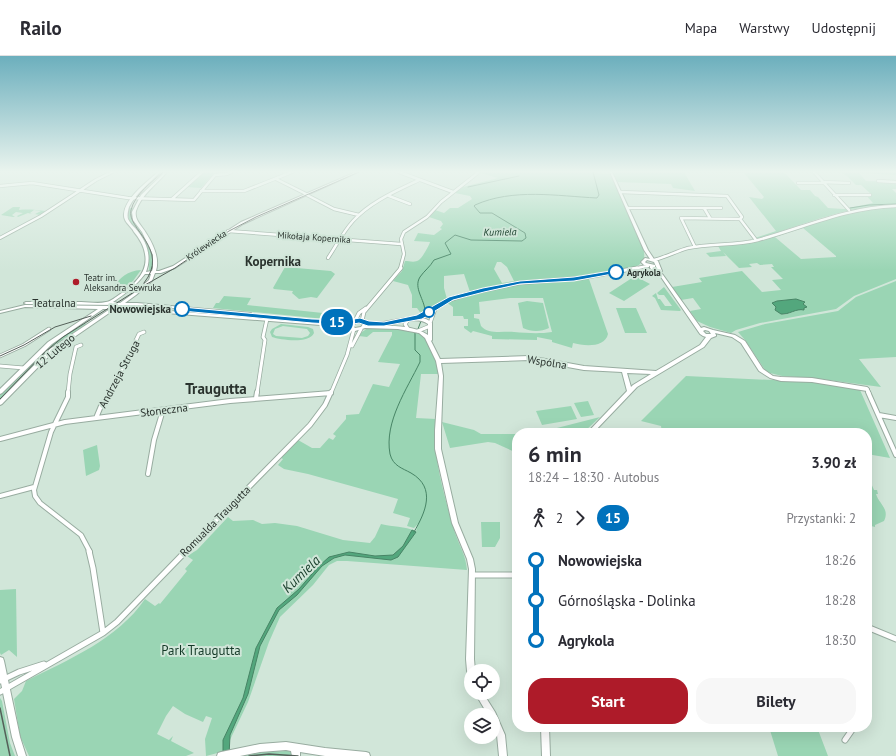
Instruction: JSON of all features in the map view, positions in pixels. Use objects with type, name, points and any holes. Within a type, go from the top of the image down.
[{"type":"street","points":[[0,238],[41,216],[58,205]]},
{"type":"street","points":[[103,307],[131,288],[145,274],[148,261],[146,254],[137,234],[127,221],[127,208],[129,205]]},
{"type":"street","points":[[116,307],[150,282],[155,270],[155,255],[144,232],[133,216],[136,205]]},
{"type":"street","name":"Królewiecka","points":[[145,274],[155,270],[164,271],[174,267],[228,231],[282,205]]},
{"type":"street","points":[[326,205],[334,209],[359,216]]},
{"type":"street","points":[[328,258],[353,221],[376,205]]},
{"type":"street","points":[[401,244],[401,238],[404,232],[427,217],[439,205]]},
{"type":"street","points":[[626,205],[646,250],[658,264],[662,276]]},
{"type":"street","points":[[733,205],[742,217],[740,219],[756,240]]},
{"type":"street","points":[[844,205],[849,210]]},
{"type":"street","points":[[629,270],[639,266],[645,261],[667,256],[683,250],[696,247],[734,244],[756,240],[849,210],[873,206],[896,206]]},
{"type":"street","points":[[628,208],[721,208]]},
{"type":"street","points":[[704,208],[710,218]]},
{"type":"street","points":[[696,247],[680,219],[740,219]]},
{"type":"street","name":"Mikołaja Kopernika","points":[[228,231],[401,244]]},
{"type":"street","name":"Romualda Traugutta","points":[[348,351],[363,325],[363,314],[401,268],[404,258],[401,244]]},
{"type":"street","points":[[645,261],[646,250]]},
{"type":"street","points":[[103,307],[266,319],[353,328],[363,325],[384,324],[419,317],[455,297],[512,284],[574,279],[650,266],[658,264],[667,256]]},
{"type":"street","points":[[645,261],[662,276],[693,321],[703,331],[712,334],[730,336],[743,342],[761,370],[772,377],[781,379],[812,380],[867,389],[896,455]]},
{"type":"street","points":[[135,294],[134,300],[137,304]]},
{"type":"street","name":"Teatralna","points":[[0,310],[33,303],[109,303]]},
{"type":"street","points":[[109,303],[137,304],[295,319],[354,322],[363,325],[408,329],[418,331],[426,335],[438,361],[441,376],[438,449],[455,523],[470,559],[473,575],[470,664]]},
{"type":"street","name":"Teatralna","points":[[0,310],[25,306],[103,307]]},
{"type":"street","name":"Teatralna","points":[[89,307],[94,310],[92,314]]},
{"type":"street","name":"12 Lutego","points":[[0,392],[56,338],[103,307]]},
{"type":"street","name":"12 Lutego","points":[[0,403],[52,350],[116,307]]},
{"type":"street","name":"Romualda Traugutta","points":[[354,322],[359,313],[369,307]]},
{"type":"street","points":[[431,345],[430,324],[436,308]]},
{"type":"street","points":[[419,317],[425,319],[430,324]]},
{"type":"street","points":[[256,398],[261,372],[265,340],[263,337],[266,319]]},
{"type":"street","points":[[408,320],[405,324],[408,329]]},
{"type":"street","points":[[353,328],[354,322]]},
{"type":"street","points":[[418,331],[430,324]]},
{"type":"street","name":"Romualda Traugutta","points":[[3,690],[103,633],[129,611],[179,557],[310,425],[324,406],[331,392],[354,338],[353,328]]},
{"type":"street","points":[[0,356],[24,345],[50,329]]},
{"type":"street","points":[[703,331],[712,334]]},
{"type":"street","points":[[703,331],[706,342]]},
{"type":"street","name":"Andrzeja Struga","points":[[96,418],[110,395],[140,334],[144,332]]},
{"type":"street","points":[[595,428],[630,391],[655,373],[706,342],[712,334]]},
{"type":"street","points":[[81,345],[76,346],[68,397],[54,424],[34,487],[35,496],[40,503],[79,533],[88,546],[103,633]]},
{"type":"street","name":"Wspólna","points":[[438,361],[526,358],[584,368],[655,373]]},
{"type":"street","points":[[0,366],[24,368]]},
{"type":"street","points":[[624,371],[630,391]]},
{"type":"street","name":"Słoneczna","points":[[0,439],[54,424],[96,418],[256,398],[331,392]]},
{"type":"street","points":[[148,474],[154,440],[163,410]]},
{"type":"street","points":[[879,416],[896,418]]},
{"type":"street","points":[[0,496],[34,487]]},
{"type":"street","points":[[473,575],[512,575]]},
{"type":"street","points":[[872,630],[896,639]]},
{"type":"street","points":[[0,661],[3,690],[22,756]]},
{"type":"street","name":"Romualda Traugutta","points":[[2,680],[19,672],[50,662]]},
{"type":"street","points":[[500,732],[503,756]]},
{"type":"street","points":[[545,732],[546,756]]},
{"type":"street","points":[[845,740],[851,732]]},
{"type":"street","points":[[223,755],[272,747],[295,747],[321,754],[366,756]]},
{"type":"street","points":[[295,747],[296,756]]},
{"type":"green space","points":[[463,205],[625,205],[643,246],[644,259],[641,263],[634,267],[620,271],[515,282],[470,292],[464,274],[444,276],[444,288],[447,299],[422,315],[417,308],[412,308],[412,295],[408,285],[393,281],[402,271],[405,261],[417,261],[424,254],[430,242],[414,241],[418,233],[434,235],[442,229],[440,228],[443,224],[441,221],[429,217],[435,210],[444,213],[450,208],[458,208]],"holes":[[[497,262],[501,262],[507,267],[514,281],[502,283],[494,269]]]},
{"type":"green space","points":[[755,205],[825,205],[828,208],[844,209],[865,205],[896,205],[859,208],[842,212],[755,239],[776,231]]},
{"type":"green space","points":[[896,206],[896,279],[854,296],[836,309],[760,323],[736,330],[731,333],[710,327],[697,321],[690,311],[701,309],[693,298],[681,300],[672,287],[702,282],[699,278],[742,271],[762,292],[781,290],[772,280],[783,279],[771,267],[774,267],[772,264],[760,265],[757,263],[749,264],[752,267],[739,268],[723,252],[726,256],[710,257],[706,253],[721,251],[718,246],[743,244],[853,210],[870,207]],"holes":[[[803,228],[836,256],[836,257],[801,259],[775,237]],[[796,299],[803,303],[803,310],[801,309],[784,315],[775,310],[776,307],[774,302]]]},
{"type":"green space","points":[[13,207],[20,207],[19,210],[34,210],[30,213],[32,214],[28,213],[18,217],[17,216],[23,213],[16,212],[12,215],[15,217],[1,215]]},
{"type":"green space","points":[[128,208],[133,208],[135,221],[148,243],[153,260],[153,270],[149,271],[149,261],[146,249],[141,237],[130,221]]},
{"type":"green space","points":[[34,210],[46,211],[40,215],[35,214],[41,211]]},
{"type":"green space","points":[[285,267],[331,271],[335,274],[317,298],[311,297],[299,299],[292,293],[293,291],[273,288]]},
{"type":"green space","points":[[141,270],[133,281],[118,292],[112,288],[125,275]]},
{"type":"green space","points":[[635,276],[650,284],[624,301],[609,293]]},
{"type":"green space","points":[[589,279],[608,334],[603,342],[594,345],[573,343],[572,348],[552,342],[552,340],[537,337],[537,340],[492,339],[492,336],[473,331],[471,333],[464,328],[464,326],[468,326],[468,319],[464,319],[463,316],[453,316],[453,307],[446,302],[481,291],[516,285]],"holes":[[[510,298],[543,298],[552,332],[492,332],[484,329],[481,326],[479,319],[474,318],[474,314],[480,314],[479,302]]]},
{"type":"green space","points":[[896,281],[896,357],[859,359],[881,387],[813,378],[782,376],[770,373],[765,370],[738,332],[765,324],[838,311],[856,297]]},
{"type":"green space","points":[[664,287],[681,310],[680,311],[661,310],[655,298],[652,296],[656,293],[658,299],[660,299],[665,306],[672,306],[664,295],[659,295],[657,293]]},
{"type":"green space","points":[[224,296],[251,298],[247,305],[342,315],[340,319],[325,319],[213,308]]},
{"type":"green space","points":[[527,301],[543,303],[549,328],[536,331],[523,328],[518,303]]},
{"type":"green space","points":[[616,308],[636,308],[647,333],[625,333]]},
{"type":"green space","points":[[85,323],[86,324],[55,345],[0,401],[0,395],[46,348],[74,327],[78,328]]},
{"type":"green space","points":[[281,324],[308,327],[313,329],[314,333],[307,339],[288,340],[272,337],[270,332],[272,329]],"holes":[[[283,326],[307,329],[310,333],[308,336],[302,338],[276,336],[273,334],[275,329]]]},
{"type":"green space","name":"Park Traugutta","points":[[368,328],[398,329],[420,333],[427,339],[432,348],[440,374],[421,374],[416,418],[436,419],[435,440],[440,477],[452,523],[464,556],[467,570],[347,561],[337,561],[329,565],[313,585],[280,617],[269,642],[248,702],[229,742],[229,750],[206,756],[205,739],[212,718],[206,716],[203,722],[185,714],[173,706],[157,734],[169,740],[173,736],[171,741],[194,753],[186,756],[29,756],[20,736],[14,699],[22,691],[26,681],[75,656],[107,637],[134,613],[145,599],[155,606],[159,603],[160,604],[187,571],[185,569],[193,560],[187,556],[197,550],[228,517],[233,521],[253,520],[262,524],[275,523],[297,526],[343,540],[370,543],[375,537],[381,524],[416,531],[418,524],[414,528],[407,526],[410,518],[393,513],[398,499],[308,474],[284,469],[278,465],[283,459],[281,458],[298,440],[312,448],[320,448],[329,438],[333,440],[336,436],[333,434],[346,419],[346,415],[359,414],[373,384],[389,387],[400,364],[378,362],[392,335],[392,332],[373,332],[367,337],[359,336]]},
{"type":"green space","points":[[686,376],[814,382],[860,390],[890,458],[872,455],[872,428],[661,428],[661,426],[641,421]]},
{"type":"green space","points":[[588,401],[594,415],[581,417],[574,403]]},
{"type":"green space","points":[[571,406],[577,419],[542,425],[536,411]]},
{"type":"green space","points":[[600,417],[588,428],[557,428]]},
{"type":"green space","points":[[442,422],[474,430],[481,434],[512,434],[512,451],[495,443],[488,442],[450,448]]},
{"type":"green space","points":[[97,445],[100,466],[99,470],[86,476],[83,450]]},
{"type":"green space","points":[[872,485],[874,490],[877,490],[877,498],[886,513],[884,521],[875,525],[875,527],[872,526]]},
{"type":"green space","points":[[481,522],[500,522],[500,538],[495,547],[482,547]]},
{"type":"green space","points":[[16,589],[17,657],[9,650],[1,655],[0,653],[0,590]]},
{"type":"green space","points":[[0,698],[2,701],[10,743],[15,756],[0,756]]},
{"type":"green space","points":[[771,732],[819,732],[828,756],[778,756]]},
{"type":"green space","points":[[263,752],[291,752],[291,756],[240,756]]},
{"type":"shaded area","points":[[796,299],[805,302],[803,304],[807,307],[804,308],[804,310],[781,314],[775,310],[776,307],[772,303],[777,301]]},
{"type":"shaded area","points":[[412,530],[416,532],[398,557],[391,560],[345,555],[334,558],[322,566],[297,595],[279,610],[260,646],[248,694],[230,735],[229,756],[223,756],[223,740],[243,698],[256,648],[277,608],[299,589],[329,557],[349,552],[375,556],[393,555],[403,546]]},
{"type":"waterway","name":"Kumiela","points":[[425,311],[418,281],[434,260],[451,254],[445,243],[455,235],[471,240],[522,241],[526,238],[525,233],[492,213],[480,213],[474,206],[476,205]]},
{"type":"waterway","points":[[850,208],[878,205]]},
{"type":"waterway","name":"Kumiela","points":[[418,329],[421,321]]},
{"type":"waterway","name":"Kumiela","points":[[414,532],[425,509],[426,493],[424,486],[419,479],[398,466],[393,461],[390,454],[389,442],[393,418],[420,362],[420,355],[415,350],[415,333]]},
{"type":"tram line","points":[[133,205],[131,217],[146,241],[153,260],[151,271],[144,283]]},
{"type":"tram line","points":[[0,399],[45,352],[63,337],[145,285],[175,268],[229,231],[284,205]]},
{"type":"tram line","points":[[0,356],[24,345],[55,327],[91,316]]},
{"type":"tram line","points":[[0,708],[10,756]]},
{"type":"tram line","points":[[249,756],[269,754],[298,756]]},
{"type":"bus line","name":"15","points":[[182,309],[312,321],[353,322],[360,320],[365,323],[384,324],[419,317],[451,298],[483,290],[512,284],[558,281],[616,272]]},
{"type":"place","name":"Agrykola","points":[[616,272]]},
{"type":"place","name":"Teatr im. Aleksandra Sewruka","points":[[76,282]]},
{"type":"place","name":"Nowowiejska","points":[[182,309]]},
{"type":"district","name":"Kopernika","points":[[273,261]]},
{"type":"district","name":"Traugutta","points":[[216,388]]}]
